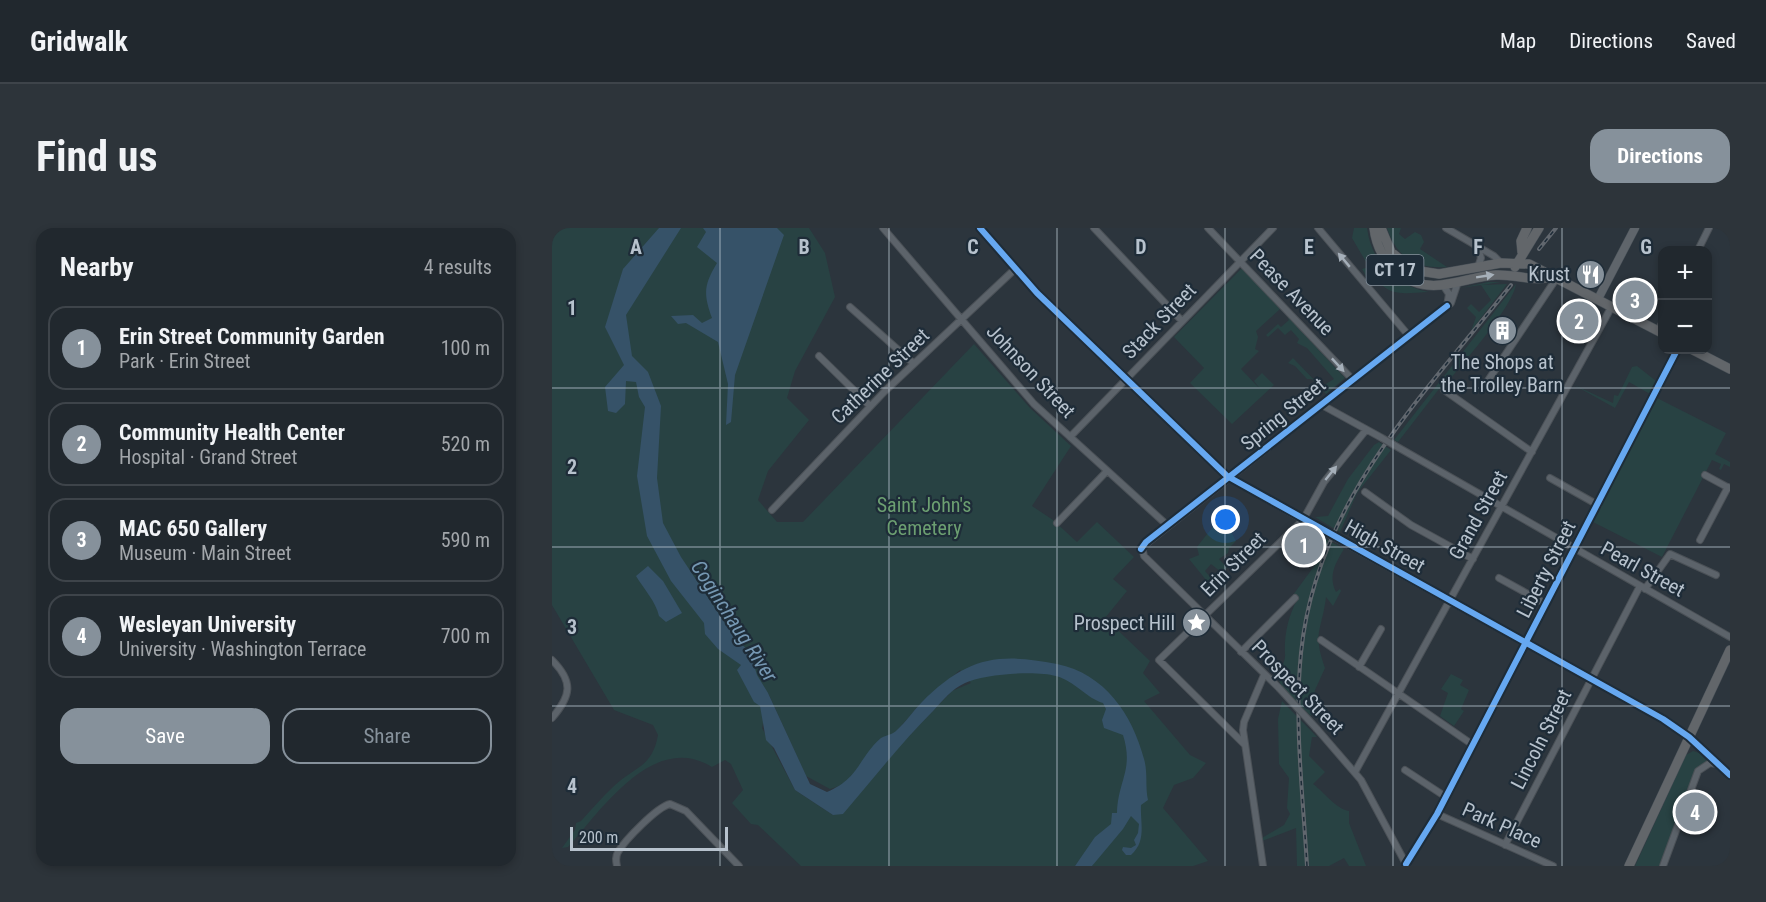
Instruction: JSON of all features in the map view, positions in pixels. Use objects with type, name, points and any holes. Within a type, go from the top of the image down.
[{"type":"highway","name":"CT 17","points":[[1374,228],[1380,251],[1396,272],[1420,284],[1443,285],[1492,275],[1513,275]]},
{"type":"highway","name":"CT 17","points":[[1381,228],[1392,254],[1413,270],[1439,274],[1501,263],[1517,263]]},
{"type":"highway","points":[[1522,252],[1522,240],[1527,228]]},
{"type":"highway","points":[[1539,228],[1530,244],[1522,252],[1513,275],[1534,279],[1554,278]]},
{"type":"highway","points":[[1517,263],[1536,266],[1554,278],[1658,328]]},
{"type":"highway","points":[[1702,354],[1729,366]]},
{"type":"highway","points":[[1629,866],[1730,650]]},
{"type":"main road","points":[[1598,299],[1635,228]]},
{"type":"street","name":"Johnson Street","points":[[883,228],[1027,396],[1167,525]]},
{"type":"street","name":"High Street","points":[[980,228],[1015,269],[1228,478],[1663,719],[1689,736],[1730,775]]},
{"type":"street","points":[[1094,228],[1182,321]]},
{"type":"street","name":"Pease Avenue","points":[[1208,228],[1352,380]]},
{"type":"street","name":"Stack Street","points":[[1070,437],[1273,228]]},
{"type":"street","points":[[1318,228],[1409,336]]},
{"type":"street","points":[[1446,228],[1494,256],[1501,263]]},
{"type":"street","points":[[1700,246],[1709,228]]},
{"type":"street","points":[[1478,248],[1481,259],[1478,268]]},
{"type":"street","name":"Catherine Street","points":[[772,510],[913,363],[1015,269]]},
{"type":"street","points":[[1487,382],[1554,278]]},
{"type":"street","name":"Spring Street","points":[[1141,549],[1167,525],[1447,306],[1454,299],[1458,282]]},
{"type":"street","points":[[1443,285],[1449,294],[1447,306]]},
{"type":"street","points":[[850,306],[913,363]]},
{"type":"street","name":"Grand Street","points":[[1355,772],[1612,306]]},
{"type":"street","name":"Liberty Street","points":[[1406,865],[1446,797],[1675,354]]},
{"type":"street","points":[[819,356],[870,406]]},
{"type":"street","points":[[1444,390],[1532,452]]},
{"type":"street","name":"Pearl Street","points":[[1322,405],[1730,636]]},
{"type":"street","name":"Erin Street","points":[[1245,745],[1160,660],[1303,520],[1324,482],[1366,430]]},
{"type":"street","points":[[1057,523],[1107,471]]},
{"type":"street","points":[[1700,540],[1729,488],[1705,475]]},
{"type":"street","points":[[1550,478],[1598,505]]},
{"type":"street","points":[[1365,492],[1411,525],[1473,559]]},
{"type":"street","name":"Prospect Street","points":[[1141,549],[1144,556],[1279,688],[1355,772],[1406,865]]},
{"type":"street","name":"Lincoln Street","points":[[1505,845],[1591,679],[1643,587],[1670,554],[1716,575]]},
{"type":"street","points":[[1499,579],[1546,604]]},
{"type":"street","points":[[1241,652],[1295,598]]},
{"type":"street","points":[[1359,667],[1381,629]]},
{"type":"street","points":[[1321,640],[1473,745]]},
{"type":"street","points":[[552,660],[563,672],[568,687],[565,703],[552,718]]},
{"type":"street","points":[[1263,866],[1245,745],[1244,722],[1264,675]]},
{"type":"street","points":[[1663,866],[1698,771],[1707,765],[1717,764]]},
{"type":"street","points":[[1405,770],[1446,797]]},
{"type":"street","points":[[617,866],[616,859],[620,850],[657,811],[670,804],[686,811],[739,866]]},
{"type":"street","name":"Park Place","points":[[1437,814],[1552,866]]},
{"type":"green space","name":"Saint John's Cemetery","points":[[552,228],[809,228],[825,253],[835,297],[795,371],[787,398],[809,420],[768,471],[758,500],[777,522],[803,522],[974,344],[1030,408],[1071,446],[1032,506],[1053,520],[1077,542],[1097,522],[1134,557],[1113,579],[1127,591],[1105,618],[1150,661],[1143,673],[1160,693],[1144,701],[1190,755],[1206,763],[1193,778],[1174,785],[1163,808],[1208,861],[1193,866],[1092,866],[1097,858],[1083,856],[1075,866],[801,866],[758,825],[751,824],[732,803],[743,790],[731,764],[725,760],[712,767],[691,759],[670,759],[650,766],[631,779],[613,795],[568,847],[562,848],[575,830],[576,823],[581,821],[614,786],[647,760],[652,754],[658,735],[653,725],[614,710],[552,605]],"holes":[[[960,670],[971,683],[952,691],[833,815],[795,790],[762,728],[764,719],[760,706],[768,693],[806,776],[830,789],[845,784],[882,738],[895,733],[922,702]]]},
{"type":"green space","points":[[1354,228],[1367,228],[1374,252],[1380,262],[1396,278],[1417,289],[1429,292],[1399,293],[1380,284],[1375,277],[1366,276],[1362,269],[1369,267],[1352,238]]},
{"type":"green space","points":[[1387,228],[1401,228],[1399,234],[1405,239],[1415,232],[1421,235],[1424,242],[1420,249],[1447,267],[1426,266],[1409,260],[1396,247]]},
{"type":"green space","points":[[1242,268],[1280,309],[1256,331],[1258,337],[1255,349],[1259,351],[1241,369],[1260,389],[1254,381],[1262,373],[1274,385],[1232,424],[1190,383],[1204,368],[1174,337]]},
{"type":"green space","points":[[1488,282],[1501,282],[1482,285],[1507,284],[1471,331],[1476,317],[1467,308],[1471,304],[1479,312],[1491,300],[1481,285],[1461,288]]},
{"type":"green space","points":[[1516,284],[1513,294],[1496,322],[1398,442],[1394,440]]},
{"type":"green space","points":[[1287,316],[1345,378],[1326,394],[1312,379],[1307,379],[1295,366],[1288,363],[1293,358],[1321,387],[1334,379],[1307,348],[1297,343],[1299,339],[1291,330],[1285,335],[1278,328],[1268,337],[1266,335],[1278,324],[1281,327],[1289,320]]},
{"type":"green space","points":[[1637,366],[1656,381],[1650,394],[1629,382],[1615,408],[1574,385],[1613,403],[1614,395],[1618,396],[1632,367]]},
{"type":"green space","points":[[1657,398],[1726,433],[1715,454],[1730,462],[1730,467],[1724,464],[1721,470],[1719,469],[1721,464],[1712,460],[1662,557],[1593,522]]},
{"type":"green space","points":[[1379,442],[1391,450],[1357,493],[1340,532],[1315,517],[1328,516],[1348,479],[1374,445]]},
{"type":"green space","points":[[1226,512],[1232,513],[1236,521],[1229,528],[1236,541],[1229,548],[1228,553],[1219,559],[1227,568],[1221,572],[1211,564],[1205,571],[1215,583],[1211,586],[1189,559],[1199,555],[1197,547]]},
{"type":"green space","points":[[1304,527],[1344,549],[1335,565],[1333,575],[1336,592],[1340,589],[1341,591],[1333,606],[1326,597],[1319,632],[1319,646],[1325,668],[1315,690],[1311,716],[1291,697],[1279,681],[1285,658],[1287,626],[1297,600],[1293,595],[1315,565],[1287,540]]},
{"type":"green space","points":[[1451,674],[1463,680],[1460,685],[1469,690],[1461,709],[1464,711],[1454,726],[1440,716],[1448,693],[1441,689]]},
{"type":"green space","points":[[1282,701],[1317,737],[1312,737],[1309,756],[1325,772],[1313,784],[1335,804],[1349,811],[1349,823],[1366,866],[1349,866],[1344,858],[1329,866],[1297,866],[1296,828],[1262,841],[1262,838],[1284,825],[1290,814],[1287,808],[1289,778],[1279,764],[1278,719]]},
{"type":"green space","points":[[1693,751],[1699,753],[1707,761],[1696,770],[1659,866],[1635,866],[1686,755]]},
{"type":"water","points":[[659,228],[681,228],[626,315],[632,356],[648,372],[661,406],[657,478],[663,523],[681,557],[735,638],[750,652],[757,675],[768,693],[810,784],[827,792],[838,786],[853,774],[873,745],[881,738],[895,732],[937,688],[968,668],[999,659],[1035,660],[1057,664],[1089,677],[1114,698],[1139,742],[1145,764],[1148,800],[1141,805],[1141,838],[1131,855],[1126,855],[1122,850],[1123,847],[1131,848],[1136,845],[1134,840],[1139,824],[1131,816],[1092,866],[1075,866],[1095,837],[1111,824],[1112,813],[1117,813],[1126,766],[1126,747],[1123,735],[1104,728],[1102,720],[1106,709],[1103,703],[1063,678],[1047,674],[996,675],[973,680],[956,688],[910,735],[843,814],[833,815],[795,790],[774,748],[766,740],[760,706],[754,702],[737,670],[741,665],[718,649],[705,634],[704,623],[671,581],[647,536],[637,476],[645,407],[639,397],[636,382],[626,381],[625,404],[616,413],[608,411],[605,387],[624,365],[605,327],[623,269]]},
{"type":"water","points":[[703,228],[777,228],[784,235],[735,375],[731,422],[726,425],[728,384],[718,342],[686,323],[678,324],[671,316],[693,315],[702,323],[712,318],[706,289],[709,277],[717,263],[697,247],[706,232]]},
{"type":"water","points":[[648,566],[663,581],[682,613],[666,622],[659,616],[653,601],[636,576]]},
{"type":"railway","points":[[1539,249],[1556,228]]},
{"type":"railway","points":[[1307,866],[1300,760],[1299,679],[1301,653],[1311,598],[1327,548],[1350,500],[1378,455],[1409,411],[1511,285]]},
{"type":"cycle path","points":[[980,228],[1037,293],[1227,476],[1663,719],[1689,737],[1730,775]]},
{"type":"cycle path","points":[[1141,549],[1146,542],[1447,306]]},
{"type":"cycle path","points":[[1406,864],[1437,814],[1675,354]]},
{"type":"place","name":"Krust","points":[[1591,274]]},
{"type":"place","name":"MAC 650 Gallery","points":[[1635,300]]},
{"type":"place","name":"Community Health Center","points":[[1579,321]]},
{"type":"place","name":"The Shops at the Trolley Barn","points":[[1502,331]]},
{"type":"place","name":"Erin Street Community Garden","points":[[1304,545]]},
{"type":"place","name":"Prospect Hill","points":[[1196,623]]},
{"type":"place","name":"Wesleyan University","points":[[1695,812]]},
{"type":"water label","name":"Coginchaug River","points":[[734,621]]}]
